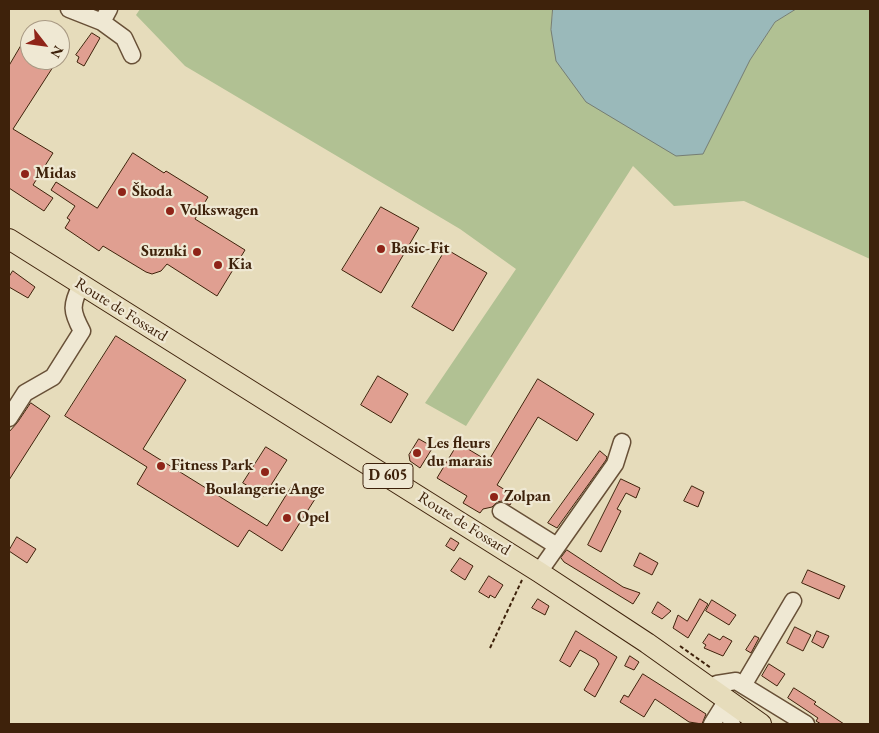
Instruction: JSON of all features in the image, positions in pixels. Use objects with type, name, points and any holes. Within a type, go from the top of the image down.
[{"type":"main road","name":"Route de Fossard","points":[[9,239],[534,568],[647,643],[726,705],[761,724]]},
{"type":"street","points":[[69,9],[105,15],[124,38],[132,55]]},
{"type":"street","points":[[9,418],[25,393],[53,377],[82,331],[74,316],[73,302],[81,285]]},
{"type":"street","points":[[534,568],[557,546],[615,464],[622,442]]},
{"type":"street","points":[[501,511],[557,546]]},
{"type":"street","points":[[744,684],[793,601]]},
{"type":"street","points":[[712,724],[726,705],[722,682],[736,681],[744,684],[806,724]]},
{"type":"path","points":[[490,648],[534,568]]},
{"type":"green space","points":[[140,9],[553,9],[551,30],[750,60],[775,22],[796,9],[870,9],[870,259],[744,201],[674,206],[633,166],[466,426],[425,403],[516,269],[460,229],[185,66],[136,15]]},
{"type":"water","points":[[553,9],[796,9],[775,22],[750,60],[703,154],[676,156],[586,102],[556,61],[551,30]]},
{"type":"building","points":[[92,33],[100,38],[84,66],[77,62],[79,57],[76,55]]},
{"type":"building","points":[[20,48],[20,70],[51,70],[13,129],[53,153],[33,185],[53,198],[44,211],[9,188],[9,66]]},
{"type":"building","points":[[133,153],[164,173],[166,171],[208,197],[195,219],[245,250],[217,296],[167,264],[161,271],[152,274],[146,272],[103,246],[99,251],[65,228],[70,220],[67,218],[75,206],[51,190],[56,182],[97,208]]},
{"type":"building","name":"Basic-Fit","points":[[381,207],[419,228],[381,293],[342,270]]},
{"type":"building","points":[[446,249],[487,273],[453,331],[412,307]]},
{"type":"building","points":[[13,271],[35,287],[28,298],[9,287],[9,277]]},
{"type":"building","points":[[116,336],[186,380],[143,449],[267,526],[293,484],[315,499],[282,551],[249,530],[238,547],[137,484],[147,467],[65,416]]},
{"type":"building","points":[[378,376],[408,394],[391,423],[361,405]]},
{"type":"building","points":[[538,379],[594,414],[577,441],[538,417],[497,485],[515,496],[510,505],[502,501],[497,502],[492,507],[483,509],[480,513],[463,503],[467,496],[437,478],[458,443],[488,461]]},
{"type":"building","points":[[31,403],[50,416],[9,480],[9,432]]},
{"type":"building","points":[[419,439],[433,447],[420,468],[410,461],[409,455]]},
{"type":"building","name":"Boulangerie Ange","points":[[266,447],[287,460],[264,496],[243,483]]},
{"type":"building","points":[[600,451],[607,457],[606,460],[557,528],[548,523]]},
{"type":"building","points":[[621,479],[640,488],[636,498],[626,493],[617,509],[621,511],[601,552],[588,545]]},
{"type":"building","points":[[692,486],[704,492],[698,507],[684,501]]},
{"type":"building","points":[[17,537],[36,549],[27,563],[9,551]]},
{"type":"building","points":[[451,538],[459,543],[454,551],[446,546]]},
{"type":"building","points":[[567,550],[623,587],[640,593],[633,604],[564,562],[561,558]]},
{"type":"building","points":[[640,553],[658,563],[652,575],[634,566]]},
{"type":"building","points":[[460,558],[473,566],[465,580],[451,571]]},
{"type":"building","points":[[808,570],[845,586],[839,599],[802,583]]},
{"type":"building","points":[[489,576],[503,585],[495,598],[490,595],[489,598],[479,592]]},
{"type":"building","points":[[538,599],[549,606],[545,615],[532,608]]},
{"type":"building","points":[[700,599],[708,604],[688,638],[673,628],[678,615],[687,621]]},
{"type":"building","points":[[712,600],[736,615],[729,625],[706,611]]},
{"type":"building","points":[[658,602],[671,611],[662,619],[652,613]]},
{"type":"building","points":[[795,627],[811,635],[803,651],[787,643]]},
{"type":"building","points":[[576,631],[617,657],[595,697],[584,690],[599,664],[596,659],[580,650],[570,667],[560,661]]},
{"type":"building","points":[[817,631],[829,636],[823,648],[812,642]]},
{"type":"building","points":[[709,634],[720,640],[723,636],[732,641],[723,656],[704,648],[706,645],[703,643]]},
{"type":"building","points":[[755,636],[759,638],[751,653],[746,650]]},
{"type":"building","points":[[630,656],[639,662],[634,670],[625,666]]},
{"type":"building","points":[[769,664],[785,674],[777,686],[762,676]]},
{"type":"building","points":[[643,674],[706,714],[702,724],[689,722],[655,699],[644,717],[620,702],[624,695],[628,697]]},
{"type":"building","points":[[794,688],[844,724],[821,724],[816,721],[818,718],[788,698]]},
{"type":"place","name":"Midas","points":[[25,174]]},
{"type":"place","name":"Škoda","points":[[122,192]]},
{"type":"place","name":"Volkswagen","points":[[170,211]]},
{"type":"place","name":"Basic-Fit","points":[[381,249]]},
{"type":"place","name":"Suzuki","points":[[197,252]]},
{"type":"place","name":"Kia","points":[[218,265]]},
{"type":"place","name":"Les fleurs du marais","points":[[417,453]]},
{"type":"place","name":"Fitness Park","points":[[161,466]]},
{"type":"place","name":"Boulangerie Ange","points":[[265,472]]},
{"type":"place","name":"Zolpan","points":[[494,497]]},
{"type":"place","name":"Opel","points":[[287,518]]}]
